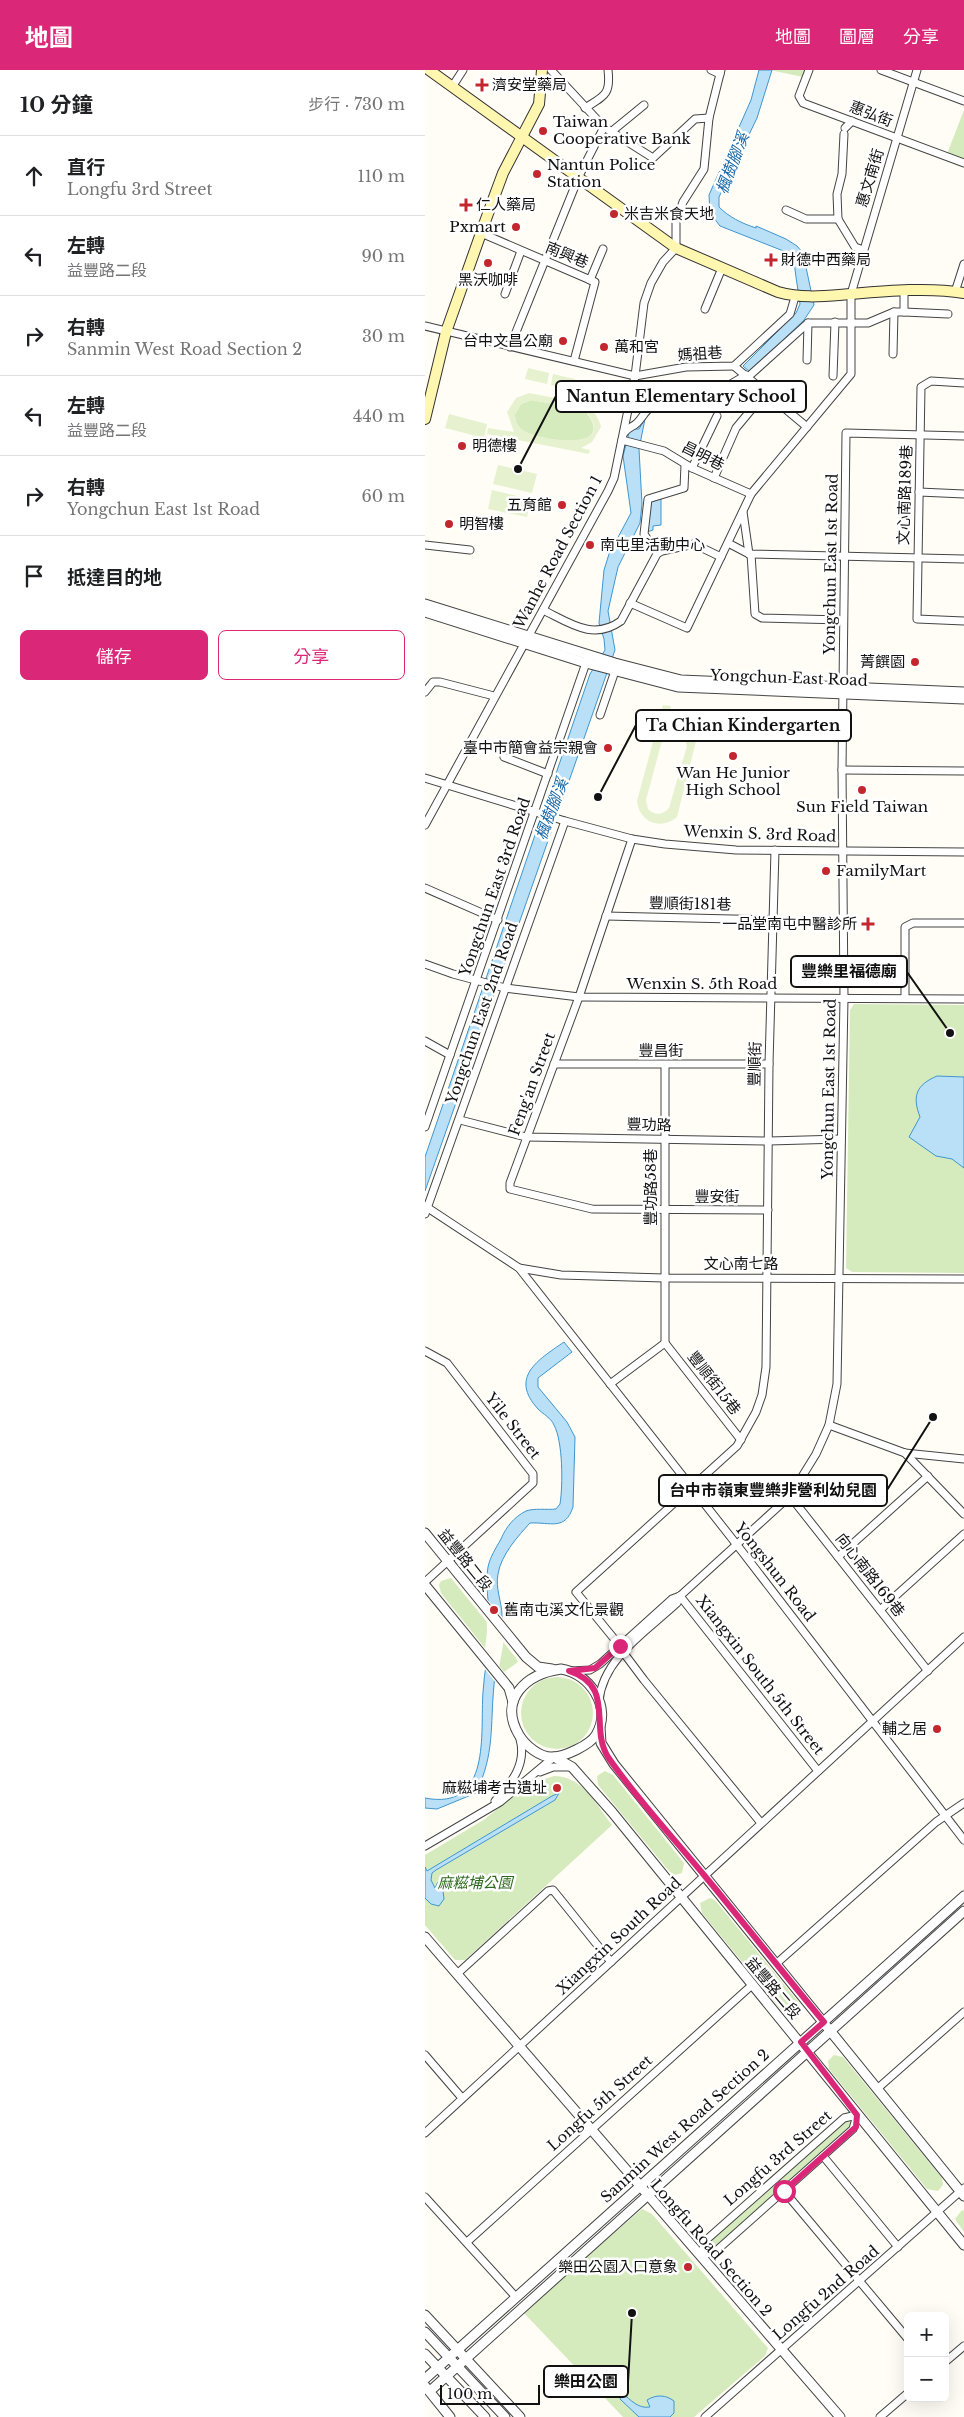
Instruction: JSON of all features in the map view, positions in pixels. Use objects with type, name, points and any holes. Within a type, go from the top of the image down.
[{"type":"main road","points":[[429,70],[677,248],[778,292],[796,297],[815,298],[904,291],[960,292]]},
{"type":"main road","points":[[425,419],[447,332],[481,233],[503,173],[539,104],[542,70]]},
{"type":"street","points":[[452,87],[463,70]]},
{"type":"street","points":[[551,70],[604,127],[653,158],[695,119],[709,118]]},
{"type":"street","points":[[585,108],[607,92],[610,86],[608,70]]},
{"type":"street","points":[[677,248],[677,221],[683,202],[704,169],[709,118],[720,72],[711,70]]},
{"type":"street","name":"惠弘街","points":[[809,70],[799,96],[803,103],[964,162]]},
{"type":"street","points":[[881,70],[964,101]]},
{"type":"street","name":"惠文南街","points":[[631,603],[687,628],[751,494],[851,374],[851,294],[917,70]]},
{"type":"street","points":[[611,132],[644,105]]},
{"type":"street","points":[[851,121],[844,131],[842,174],[837,194],[838,219],[855,247],[863,250]]},
{"type":"street","points":[[510,347],[579,176],[604,127]]},
{"type":"street","points":[[786,210],[806,219],[838,219]]},
{"type":"street","name":"南興巷","points":[[481,233],[595,282],[574,361]]},
{"type":"street","points":[[590,280],[603,248]]},
{"type":"street","name":"Wanhe Road Section 1","points":[[425,825],[494,696],[609,491],[623,439],[635,376],[644,303],[651,283],[663,262],[677,248]]},
{"type":"street","points":[[505,294],[521,251]]},
{"type":"street","points":[[960,292],[964,264]]},
{"type":"street","points":[[705,309],[723,268]]},
{"type":"street","points":[[904,291],[904,312]]},
{"type":"street","name":"媽祖巷","points":[[635,376],[686,367],[734,366],[790,314],[796,297]]},
{"type":"street","points":[[893,354],[894,312]]},
{"type":"street","points":[[623,439],[630,426],[637,424],[646,410],[652,406],[724,388],[747,376],[808,323],[868,324],[894,312],[948,314]]},
{"type":"street","points":[[833,376],[835,322]]},
{"type":"street","points":[[807,360],[808,323]]},
{"type":"street","points":[[425,326],[635,376]]},
{"type":"street","points":[[734,366],[807,427]]},
{"type":"street","name":"文心南路189巷","points":[[964,383],[931,381],[921,387],[917,558],[917,620],[964,621]]},
{"type":"street","points":[[714,478],[736,428],[767,392]]},
{"type":"street","points":[[653,548],[644,534],[648,499],[684,488],[689,467],[717,416]]},
{"type":"street","name":"Yongchun East 1st Road","points":[[569,1671],[595,1668],[622,1649],[672,1599],[681,1596],[790,1496],[816,1454],[829,1425],[837,1384],[840,1278],[844,998],[843,556],[846,433],[921,434]]},
{"type":"street","points":[[921,434],[964,436]]},
{"type":"street","name":"昌明巷","points":[[623,439],[669,454],[689,467],[751,494]]},
{"type":"street","points":[[919,492],[964,494]]},
{"type":"street","points":[[743,512],[750,554],[755,614],[761,618],[843,620]]},
{"type":"street","points":[[728,543],[750,554],[964,559]]},
{"type":"street","points":[[543,610],[598,632],[613,627],[621,621],[657,554],[661,551],[694,544],[721,557]]},
{"type":"street","points":[[425,545],[471,550]]},
{"type":"street","points":[[425,604],[591,660]]},
{"type":"street","points":[[425,612],[527,638]]},
{"type":"street","name":"Yongchun East Road","points":[[591,660],[678,687],[964,692]]},
{"type":"street","name":"Yongchun East 3rd Road","points":[[425,1127],[426,1119],[479,981],[498,920],[538,813],[548,774],[591,660]]},
{"type":"street","points":[[600,715],[614,668]]},
{"type":"street","points":[[425,692],[433,682],[440,682],[494,696]]},
{"type":"street","name":"Yongchun East Road","points":[[843,690],[964,699]]},
{"type":"street","points":[[504,757],[548,774]]},
{"type":"street","points":[[842,770],[964,771]]},
{"type":"street","points":[[425,778],[538,813]]},
{"type":"street","name":"Wenxin S. 3rd Road","points":[[538,813],[632,839],[700,848],[964,852]]},
{"type":"street","name":"Yongchun East 2nd Road","points":[[426,1209],[460,1120],[503,987],[561,820]]},
{"type":"street","name":"Feng'an Street","points":[[632,839],[579,997],[510,1183],[510,1188],[592,1209],[665,1211]]},
{"type":"street","name":"豐順街","points":[[622,1649],[576,1592],[741,1440],[757,1412],[762,1395],[765,1367],[769,1064],[775,850]]},
{"type":"street","points":[[425,888],[498,920]]},
{"type":"street","name":"豐順街181巷","points":[[606,916],[773,920]]},
{"type":"street","points":[[905,998],[905,927],[913,923],[964,923]]},
{"type":"street","name":"Wenxin S. 5th Road","points":[[425,964],[503,987],[579,997],[964,999]]},
{"type":"street","points":[[425,1041],[451,1055]]},
{"type":"street","name":"豐昌街","points":[[554,1064],[769,1064]]},
{"type":"street","name":"豐功路58巷","points":[[665,1065],[665,1343]]},
{"type":"street","name":"豐功路","points":[[460,1120],[527,1137],[769,1141],[841,1139]]},
{"type":"street","name":"Yongshun Road","points":[[426,1209],[519,1268],[737,1544],[964,1840]]},
{"type":"street","name":"豐安街","points":[[665,1211],[768,1210]]},
{"type":"street","name":"文心南七路","points":[[519,1268],[561,1275],[665,1278],[964,1280]]},
{"type":"street","points":[[610,1384],[665,1343]]},
{"type":"street","name":"豐順街15巷","points":[[665,1343],[741,1440]]},
{"type":"street","name":"Yile Street","points":[[425,1351],[447,1363],[533,1474],[533,1483],[425,1584]]},
{"type":"street","points":[[829,1425],[905,1453],[964,1460]]},
{"type":"street","points":[[905,1453],[964,1514]]},
{"type":"street","points":[[838,1557],[928,1476]]},
{"type":"street","name":"向心南路169巷","points":[[790,1496],[928,1671]]},
{"type":"street","name":"益豐路二段","points":[[425,1533],[533,1664],[544,1669],[559,1669]]},
{"type":"street","points":[[880,1610],[964,1534]]},
{"type":"street","points":[[425,1584],[512,1694],[514,1722],[523,1752],[520,1767],[506,1789],[488,1809]]},
{"type":"street","name":"Xiangxin South 5th Street","points":[[681,1596],[818,1771]]},
{"type":"street","name":"Xiangxin South Road","points":[[425,2133],[964,1637]]},
{"type":"street","points":[[622,1649],[643,1680],[761,1823]]},
{"type":"street","name":"Yongchun East 1st Road","points":[[599,1702],[604,1680],[622,1649]]},
{"type":"street","points":[[513,1706],[515,1695],[525,1683],[540,1674],[559,1669],[569,1671],[588,1682],[599,1702]]},
{"type":"street","name":"益豐路二段","points":[[599,1702],[601,1743],[609,1757],[877,2089],[963,2192]]},
{"type":"street","points":[[425,1846],[488,1809],[554,1757],[589,1742],[597,1734],[599,1727]]},
{"type":"street","name":"益豐路二段","points":[[519,1735],[534,1750],[554,1757],[573,1768],[801,2042],[857,2115],[964,2245]]},
{"type":"street","points":[[533,1775],[553,1767],[573,1768]]},
{"type":"street","points":[[777,1963],[945,1816],[964,1803]]},
{"type":"street","points":[[457,1974],[548,1891],[553,1890],[611,1962]]},
{"type":"street","name":"Sanmin West Road Section 2","points":[[425,2379],[515,2296],[964,1896]]},
{"type":"street","name":"Sanmin West Road Section 2","points":[[428,2389],[446,2376],[964,1911]]},
{"type":"street","name":"Longfu Road Section 2","points":[[425,1937],[839,2417]]},
{"type":"street","name":"Longfu 5th Street","points":[[467,2242],[752,1985]]},
{"type":"street","points":[[877,2089],[963,2013]]},
{"type":"street","points":[[425,2055],[462,2098]]},
{"type":"street","name":"Longfu 3rd Street","points":[[857,2115],[856,2127],[716,2251],[701,2256],[705,2241],[844,2118],[857,2115]]},
{"type":"street","points":[[823,2156],[899,2247]]},
{"type":"street","points":[[784,2191],[904,2334]]},
{"type":"street","name":"Longfu 2nd Road","points":[[705,2417],[937,2212],[963,2192]]},
{"type":"street","points":[[425,2197],[515,2296]]},
{"type":"street","points":[[425,2315],[521,2417]]},
{"type":"street","points":[[425,2332],[505,2417]]},
{"type":"street","points":[[949,2359],[964,2346]]},
{"type":"street","points":[[425,2354],[485,2417]]},
{"type":"street","points":[[428,2389],[451,2417]]},
{"type":"street","points":[[879,2417],[904,2396]]},
{"type":"green space","points":[[770,70],[806,70],[803,77]]},
{"type":"green space","points":[[964,110],[964,160],[947,154]]},
{"type":"green space","points":[[528,368],[549,373],[547,384],[525,379]]},
{"type":"green space","points":[[553,374],[575,379],[572,390],[551,385]]},
{"type":"green space","points":[[529,393],[586,404],[597,417],[601,427],[592,442],[581,448],[590,450],[589,454],[487,434],[488,428],[514,432],[507,412],[516,398]],"holes":[[[531,400],[583,409],[593,423],[593,433],[585,438],[572,440],[557,440],[528,433],[520,428],[515,418],[515,414],[521,404]]]},
{"type":"green space","points":[[531,400],[583,409],[593,424],[592,433],[584,439],[571,441],[556,440],[528,433],[520,428],[515,414],[521,404]]},
{"type":"green space","points":[[449,414],[487,424],[484,438],[445,428]]},
{"type":"green space","points":[[498,465],[537,474],[532,493],[493,484]]},
{"type":"green space","points":[[492,490],[531,499],[527,517],[488,509]]},
{"type":"green space","points":[[663,705],[671,706],[666,725],[676,724],[685,726],[696,741],[677,817],[664,823],[652,822],[642,814],[637,801]],"holes":[[[674,731],[683,734],[687,746],[669,808],[662,813],[653,813],[648,809],[646,800],[663,737]]]},
{"type":"green space","points":[[854,1004],[964,1005],[964,1273],[852,1272],[846,1268],[850,1010]]},
{"type":"green space","points":[[451,1578],[516,1658],[518,1662],[504,1672],[441,1593],[439,1585],[441,1581]]},
{"type":"green space","points":[[564,1677],[583,1687],[591,1699],[593,1713],[591,1727],[583,1739],[571,1747],[550,1749],[531,1739],[523,1727],[521,1706],[531,1687],[543,1679]]},
{"type":"green space","points":[[605,1771],[613,1775],[684,1863],[682,1873],[675,1875],[669,1871],[598,1785],[597,1776]]},
{"type":"green space","name":"麻糍埔公園","points":[[554,1776],[564,1777],[580,1786],[594,1800],[612,1825],[465,1960],[455,1960],[425,1925],[425,1855],[485,1819],[528,1784]]},
{"type":"green space","points":[[710,1898],[715,1900],[800,2004],[800,2016],[796,2019],[787,2017],[702,1913],[700,1903]]},
{"type":"green space","points":[[834,2055],[843,2057],[942,2178],[943,2185],[938,2191],[927,2189],[829,2069],[828,2061]]},
{"type":"green space","points":[[844,2121],[850,2122],[850,2128],[717,2246],[711,2244],[711,2240]]},
{"type":"green space","points":[[642,2209],[652,2214],[768,2348],[765,2356],[694,2417],[623,2417],[523,2312]]},
{"type":"green space","points":[[962,2210],[964,2211],[964,2232],[955,2219]]},
{"type":"water","name":"楓樹腳溪","points":[[759,70],[772,70],[757,118],[719,197],[719,207],[740,222],[756,228],[756,226],[797,246],[803,253],[814,305],[804,320],[750,372],[743,366],[796,313],[800,304],[794,262],[786,252],[720,226],[710,213],[709,195],[751,100]]},
{"type":"water","name":"楓樹腳溪","points":[[645,419],[639,449],[642,504],[640,523],[618,567],[608,611],[615,650],[425,1191],[425,1157],[590,674],[605,650],[599,623],[604,570],[609,554],[631,513],[623,456],[630,429],[639,429]]},
{"type":"water","points":[[661,499],[661,525],[653,526],[653,530],[647,532],[649,500]]},
{"type":"water","points":[[937,1076],[964,1077],[964,1168],[952,1159],[936,1156],[909,1137],[920,1117],[916,1097],[920,1087]]},
{"type":"water","points":[[564,1342],[572,1352],[538,1378],[538,1387],[567,1422],[575,1437],[573,1507],[566,1519],[556,1524],[530,1523],[506,1553],[497,1579],[502,1611],[502,1625],[494,1685],[491,1740],[482,1779],[476,1793],[437,1809],[425,1808],[425,1798],[447,1799],[462,1793],[472,1781],[478,1765],[490,1631],[487,1575],[492,1556],[505,1530],[518,1516],[529,1510],[556,1509],[560,1504],[562,1464],[557,1432],[551,1420],[538,1409],[530,1398],[526,1388],[530,1370]]},
{"type":"water","points":[[559,1793],[555,1800],[432,1873],[431,1880],[435,1888],[438,1882],[442,1883],[444,1899],[439,1906],[431,1904],[425,1898],[425,1867],[427,1871]]},
{"type":"water","points":[[622,2393],[642,2407],[650,2407],[647,2400],[651,2398],[658,2396],[668,2397],[674,2401],[674,2413],[670,2417],[639,2417],[620,2399]]},
{"type":"pier","points":[[486,1598],[504,1619],[503,1646],[496,1683],[483,1667],[487,1631]]},
{"type":"place","name":"濟安堂藥局","points":[[482,85]]},
{"type":"place","name":"Taiwan Cooperative Bank","points":[[543,131]]},
{"type":"place","name":"Nantun Police Station","points":[[537,174]]},
{"type":"place","name":"仁人藥局","points":[[466,205]]},
{"type":"place","name":"米吉米食天地","points":[[614,214]]},
{"type":"place","name":"Pxmart","points":[[516,227]]},
{"type":"place","name":"財德中西藥局","points":[[771,260]]},
{"type":"place","name":"黑沃咖啡","points":[[488,263]]},
{"type":"place","name":"台中文昌公廟","points":[[563,341]]},
{"type":"place","name":"萬和宮","points":[[604,347]]},
{"type":"place","name":"明德樓","points":[[462,446]]},
{"type":"place","name":"Nantun Elementary School","points":[[518,469]]},
{"type":"place","name":"五育館","points":[[562,505]]},
{"type":"place","name":"明智樓","points":[[449,524]]},
{"type":"place","name":"南屯里活動中心","points":[[590,545]]},
{"type":"place","name":"菁饌園","points":[[915,662]]},
{"type":"place","name":"臺中市簡會益宗親會","points":[[608,748]]},
{"type":"place","name":"Wan He Junior High School","points":[[733,756]]},
{"type":"place","name":"Sun Field Taiwan","points":[[862,790]]},
{"type":"place","name":"Ta Chian Kindergarten","points":[[598,797]]},
{"type":"place","name":"FamilyMart","points":[[826,871]]},
{"type":"place","name":"一品堂南屯中醫診所","points":[[868,924]]},
{"type":"place","name":"豐樂里福德廟","points":[[950,1033]]},
{"type":"place","name":"台中市嶺東豐樂非營利幼兒園","points":[[933,1417]]},
{"type":"place","name":"舊南屯溪文化景觀","points":[[494,1610]]},
{"type":"place","name":"輔之居","points":[[937,1729]]},
{"type":"place","name":"麻糍埔考古遺址","points":[[557,1788]]},
{"type":"place","name":"樂田公園入口意象","points":[[688,2267]]},
{"type":"place","name":"樂田公園","points":[[632,2313]]},
{"type":"route","points":[[620,1646],[595,1668],[569,1671],[585,1679],[595,1691],[600,1706],[599,1730],[604,1749],[647,1806],[824,2022],[801,2042],[857,2115],[856,2127],[784,2191]]}]
